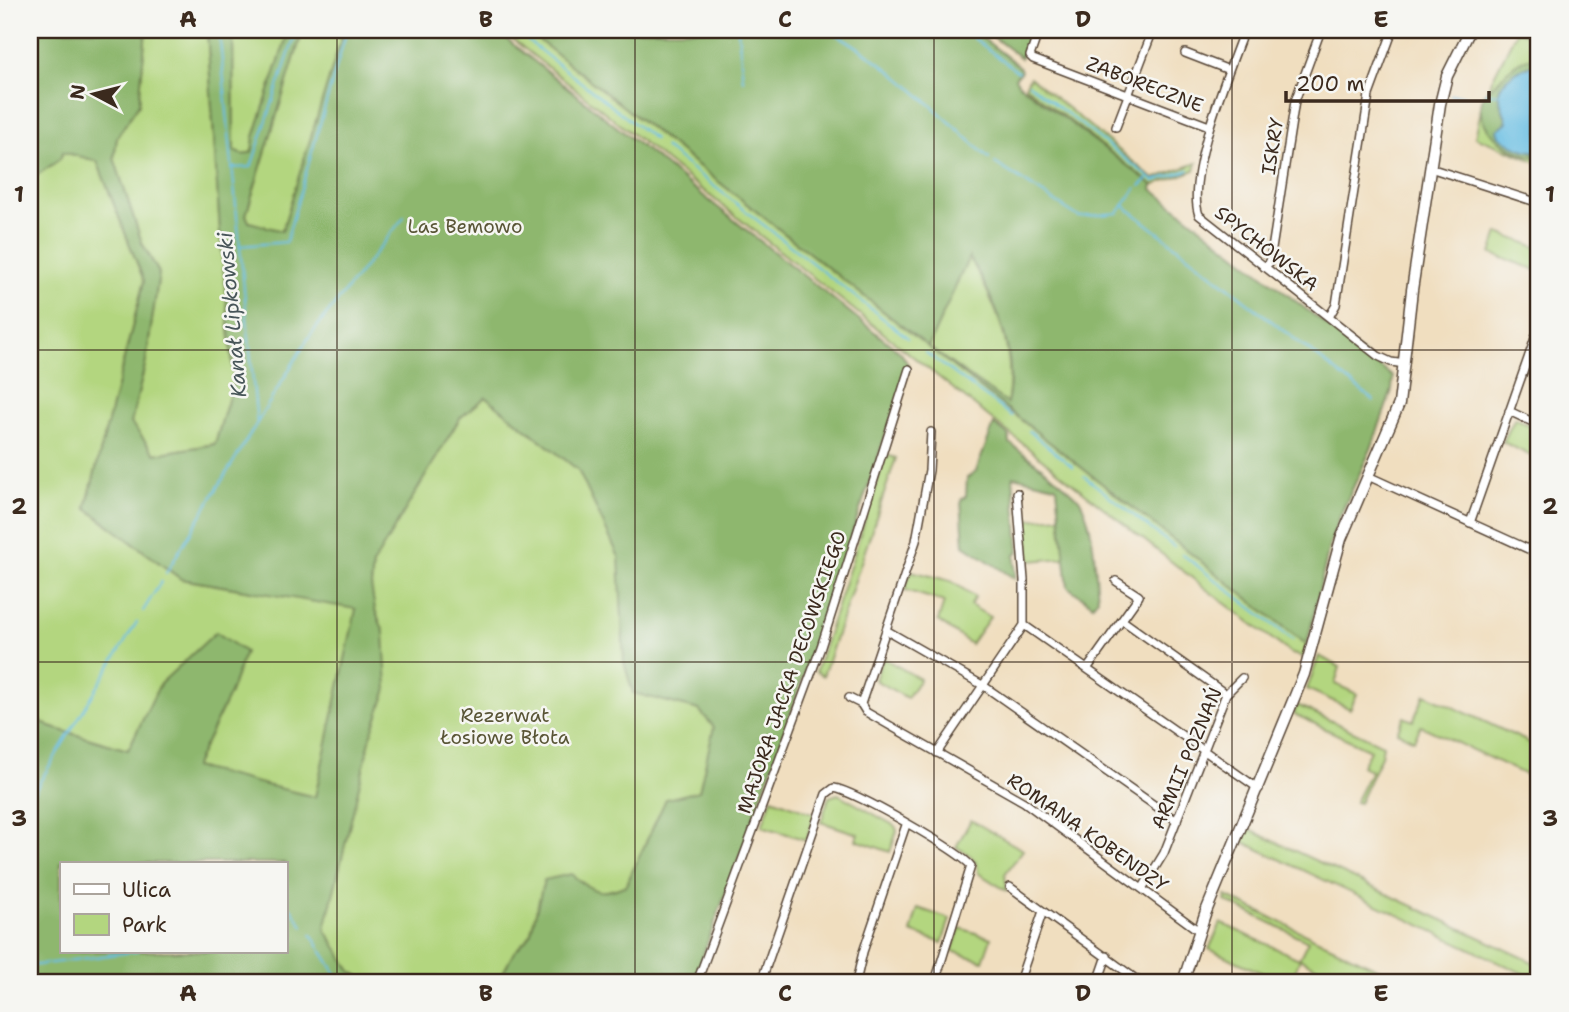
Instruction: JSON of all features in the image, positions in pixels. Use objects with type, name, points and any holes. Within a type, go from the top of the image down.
[{"type":"street","name":"ZABORECZNE","points":[[1039,30],[1030,56],[1209,125]]},
{"type":"street","points":[[1116,127],[1153,30]]},
{"type":"street","name":"SPYCHOWSKA","points":[[1244,30],[1209,125],[1198,198],[1199,215],[1385,360],[1405,364]]},
{"type":"street","name":"ISKRY","points":[[1264,267],[1270,262],[1295,102],[1321,30]]},
{"type":"street","points":[[1329,317],[1336,305],[1369,95],[1393,30]]},
{"type":"street","points":[[1183,982],[1199,930],[1304,674],[1341,539],[1399,404],[1408,317],[1443,90],[1470,30]]},
{"type":"street","points":[[1534,30],[1539,32]]},
{"type":"street","points":[[1185,53],[1229,70]]},
{"type":"street","points":[[1430,168],[1539,203]]},
{"type":"street","points":[[1470,523],[1539,327]]},
{"type":"street","name":"MAJORA JACKA DECOWSKIEGO","points":[[697,982],[821,647],[909,369]]},
{"type":"street","points":[[1509,411],[1539,425]]},
{"type":"street","points":[[861,704],[918,536],[929,471],[931,432]]},
{"type":"street","points":[[1368,476],[1539,554]]},
{"type":"street","points":[[937,753],[1024,625],[1023,558],[1017,493]]},
{"type":"street","points":[[1087,669],[1139,596],[1116,581]]},
{"type":"street","points":[[1122,620],[1226,694]]},
{"type":"street","points":[[1024,625],[1259,789]]},
{"type":"street","points":[[886,630],[984,686],[1177,821]]},
{"type":"street","name":"ARMII POZNAŃ","points":[[1142,889],[1164,853],[1226,694],[1242,678]]},
{"type":"street","name":"ROMANA KOBENDZY","points":[[849,698],[861,704],[866,712],[1024,802],[1199,930]]},
{"type":"street","points":[[761,982],[830,789],[841,789],[962,857],[971,866],[971,873],[934,982]]},
{"type":"street","points":[[856,982],[863,951],[906,825]]},
{"type":"street","points":[[1010,887],[1140,982]]},
{"type":"street","points":[[1019,982],[1043,911]]},
{"type":"street","points":[[1098,982],[1107,956]]},
{"type":"green space","name":"Las Bemowo","points":[[30,30],[146,30],[139,104],[117,137],[114,158],[142,243],[159,273],[146,361],[131,423],[155,454],[215,444],[234,380],[220,232],[207,30],[233,30],[234,151],[243,155],[252,152],[254,137],[289,30],[303,30],[246,215],[249,222],[282,231],[344,30],[495,30],[901,353],[909,366],[778,750],[693,982],[498,982],[514,952],[530,936],[544,880],[571,874],[597,890],[609,891],[626,885],[666,799],[699,791],[714,727],[699,710],[633,693],[624,662],[619,557],[578,470],[486,397],[460,418],[373,564],[371,585],[375,610],[384,632],[387,689],[372,732],[325,929],[351,971],[369,982],[30,982],[30,714],[50,727],[128,750],[160,684],[216,632],[245,652],[230,693],[194,767],[315,797],[356,609],[181,579],[86,508],[144,281],[97,161],[63,152],[60,159],[30,180]]},
{"type":"green space","points":[[146,30],[207,30],[220,232],[234,380],[215,444],[155,454],[131,423],[146,361],[159,273],[142,243],[114,158],[117,137],[139,104]]},
{"type":"green space","points":[[233,30],[289,30],[254,137],[252,152],[243,155],[234,151]]},
{"type":"green space","points":[[303,30],[344,30],[282,231],[249,222],[246,215]]},
{"type":"green space","points":[[501,30],[526,30],[1307,645],[1303,657],[1292,654],[1206,589]]},
{"type":"green space","points":[[526,30],[972,30],[1019,66],[1021,71],[1015,78],[1019,84],[1153,185],[1152,189],[1393,377],[1392,390],[1371,449],[1338,520],[1329,547],[1307,645],[934,351],[1007,403],[1010,365],[1007,346],[996,308],[969,257],[928,347]]},
{"type":"green space","points":[[984,30],[1030,30],[1021,58]]},
{"type":"green space","points":[[1517,30],[1539,39],[1539,56],[1510,69],[1486,92]]},
{"type":"green space","points":[[1539,56],[1539,64],[1528,66],[1500,87],[1498,94],[1507,123],[1504,126],[1533,152],[1539,151],[1539,157],[1517,151],[1494,136],[1481,116],[1481,104],[1486,92],[1512,67],[1521,61]]},
{"type":"green space","points":[[1030,77],[1154,179],[1197,163],[1195,170],[1153,185],[1025,86]]},
{"type":"green space","points":[[1482,106],[1488,126],[1501,142],[1518,153],[1539,157],[1539,163],[1475,137]]},
{"type":"green space","name":"Rezerwat Łosiowe Błota","points":[[30,143],[97,161],[144,281],[86,508],[181,579],[356,608],[371,588],[373,564],[446,428],[483,392],[584,466],[734,703],[700,795],[620,905],[535,941],[505,982],[352,982],[287,867],[287,862],[284,862],[203,769],[194,767],[230,693],[216,633],[160,684],[128,750],[50,727],[30,714]]},
{"type":"green space","points":[[1498,233],[1539,248],[1539,271],[1491,254]]},
{"type":"green space","points":[[969,256],[1002,327],[1009,364],[1007,404],[928,347]]},
{"type":"green space","points":[[1515,418],[1539,430],[1537,459],[1503,442]]},
{"type":"green space","points":[[994,424],[1009,436],[1010,443],[1081,502],[1094,550],[1098,598],[1093,605],[1068,587],[1055,486],[1013,476],[1019,552],[1015,554],[1015,579],[964,545],[961,500],[966,496],[967,478],[976,471]]},
{"type":"green space","points":[[886,455],[896,458],[823,676],[816,671]]},
{"type":"green space","points":[[1061,517],[1065,558],[1030,561],[1027,520]]},
{"type":"green space","points":[[911,571],[951,581],[975,597],[970,605],[990,617],[971,644],[938,621],[944,602],[905,590]]},
{"type":"green space","points":[[1319,656],[1340,667],[1335,684],[1357,694],[1350,709],[1307,689]]},
{"type":"green space","points":[[883,658],[920,679],[907,698],[875,680]]},
{"type":"green space","points":[[1425,694],[1539,747],[1539,781],[1421,726],[1414,740],[1397,732],[1404,717],[1413,721]]},
{"type":"green space","points":[[1297,705],[1383,745],[1381,756],[1359,803],[1355,802],[1371,771],[1362,766],[1370,750],[1294,714]]},
{"type":"green space","points":[[838,794],[895,826],[897,831],[890,852],[856,840],[858,834],[821,822],[829,797]]},
{"type":"green space","points":[[772,798],[815,814],[806,840],[762,826]]},
{"type":"green space","points":[[971,820],[1023,850],[1005,874],[1007,891],[978,873],[974,860],[956,847]]},
{"type":"green space","points":[[1248,829],[1539,965],[1539,981],[1243,842]]},
{"type":"green space","points":[[1226,896],[1406,982],[1348,982],[1300,959],[1291,982],[1282,982],[1209,949],[1221,923],[1299,959],[1308,941],[1225,901]]},
{"type":"green space","points":[[918,908],[950,919],[942,943],[911,932]]},
{"type":"green space","points":[[960,928],[991,938],[983,961],[952,951]]},
{"type":"water","points":[[1539,64],[1539,151],[1528,151],[1499,136],[1497,130],[1507,122],[1498,94],[1504,82],[1514,73]]},
{"type":"waterway","name":"Kanał Lipkowski","points":[[219,30],[257,423]]},
{"type":"waterway","points":[[232,168],[251,167],[297,30]]},
{"type":"waterway","points":[[239,246],[286,242],[347,30]]},
{"type":"waterway","points":[[514,30],[654,139]]},
{"type":"waterway","points":[[738,30],[743,80]]},
{"type":"waterway","points":[[829,30],[893,73],[989,158]]},
{"type":"waterway","points":[[963,30],[1018,72]]},
{"type":"waterway","points":[[1029,84],[1154,181],[1189,170]]},
{"type":"waterway","points":[[1485,93],[1498,94]]},
{"type":"waterway","points":[[1451,95],[1465,95]]},
{"type":"waterway","points":[[664,147],[908,338]]},
{"type":"waterway","points":[[995,163],[1079,217],[1118,213],[1136,188]]},
{"type":"waterway","points":[[1140,186],[1148,179]]},
{"type":"waterway","points":[[1123,205],[1374,401]]},
{"type":"waterway","points":[[166,573],[309,337],[404,217]]},
{"type":"waterway","points":[[925,352],[1012,416]]},
{"type":"waterway","points":[[1029,431],[1073,467]]},
{"type":"waterway","points":[[1084,476],[1174,547]]},
{"type":"waterway","points":[[1182,554],[1293,640]]},
{"type":"waterway","name":"Kanał Lipkowski","points":[[143,611],[161,582]]},
{"type":"waterway","name":"Kanał Lipkowski","points":[[30,798],[137,622]]},
{"type":"waterway","points":[[287,908],[291,908],[303,926]]},
{"type":"waterway","points":[[311,934],[341,982]]},
{"type":"waterway","points":[[30,966],[124,953]]}]
